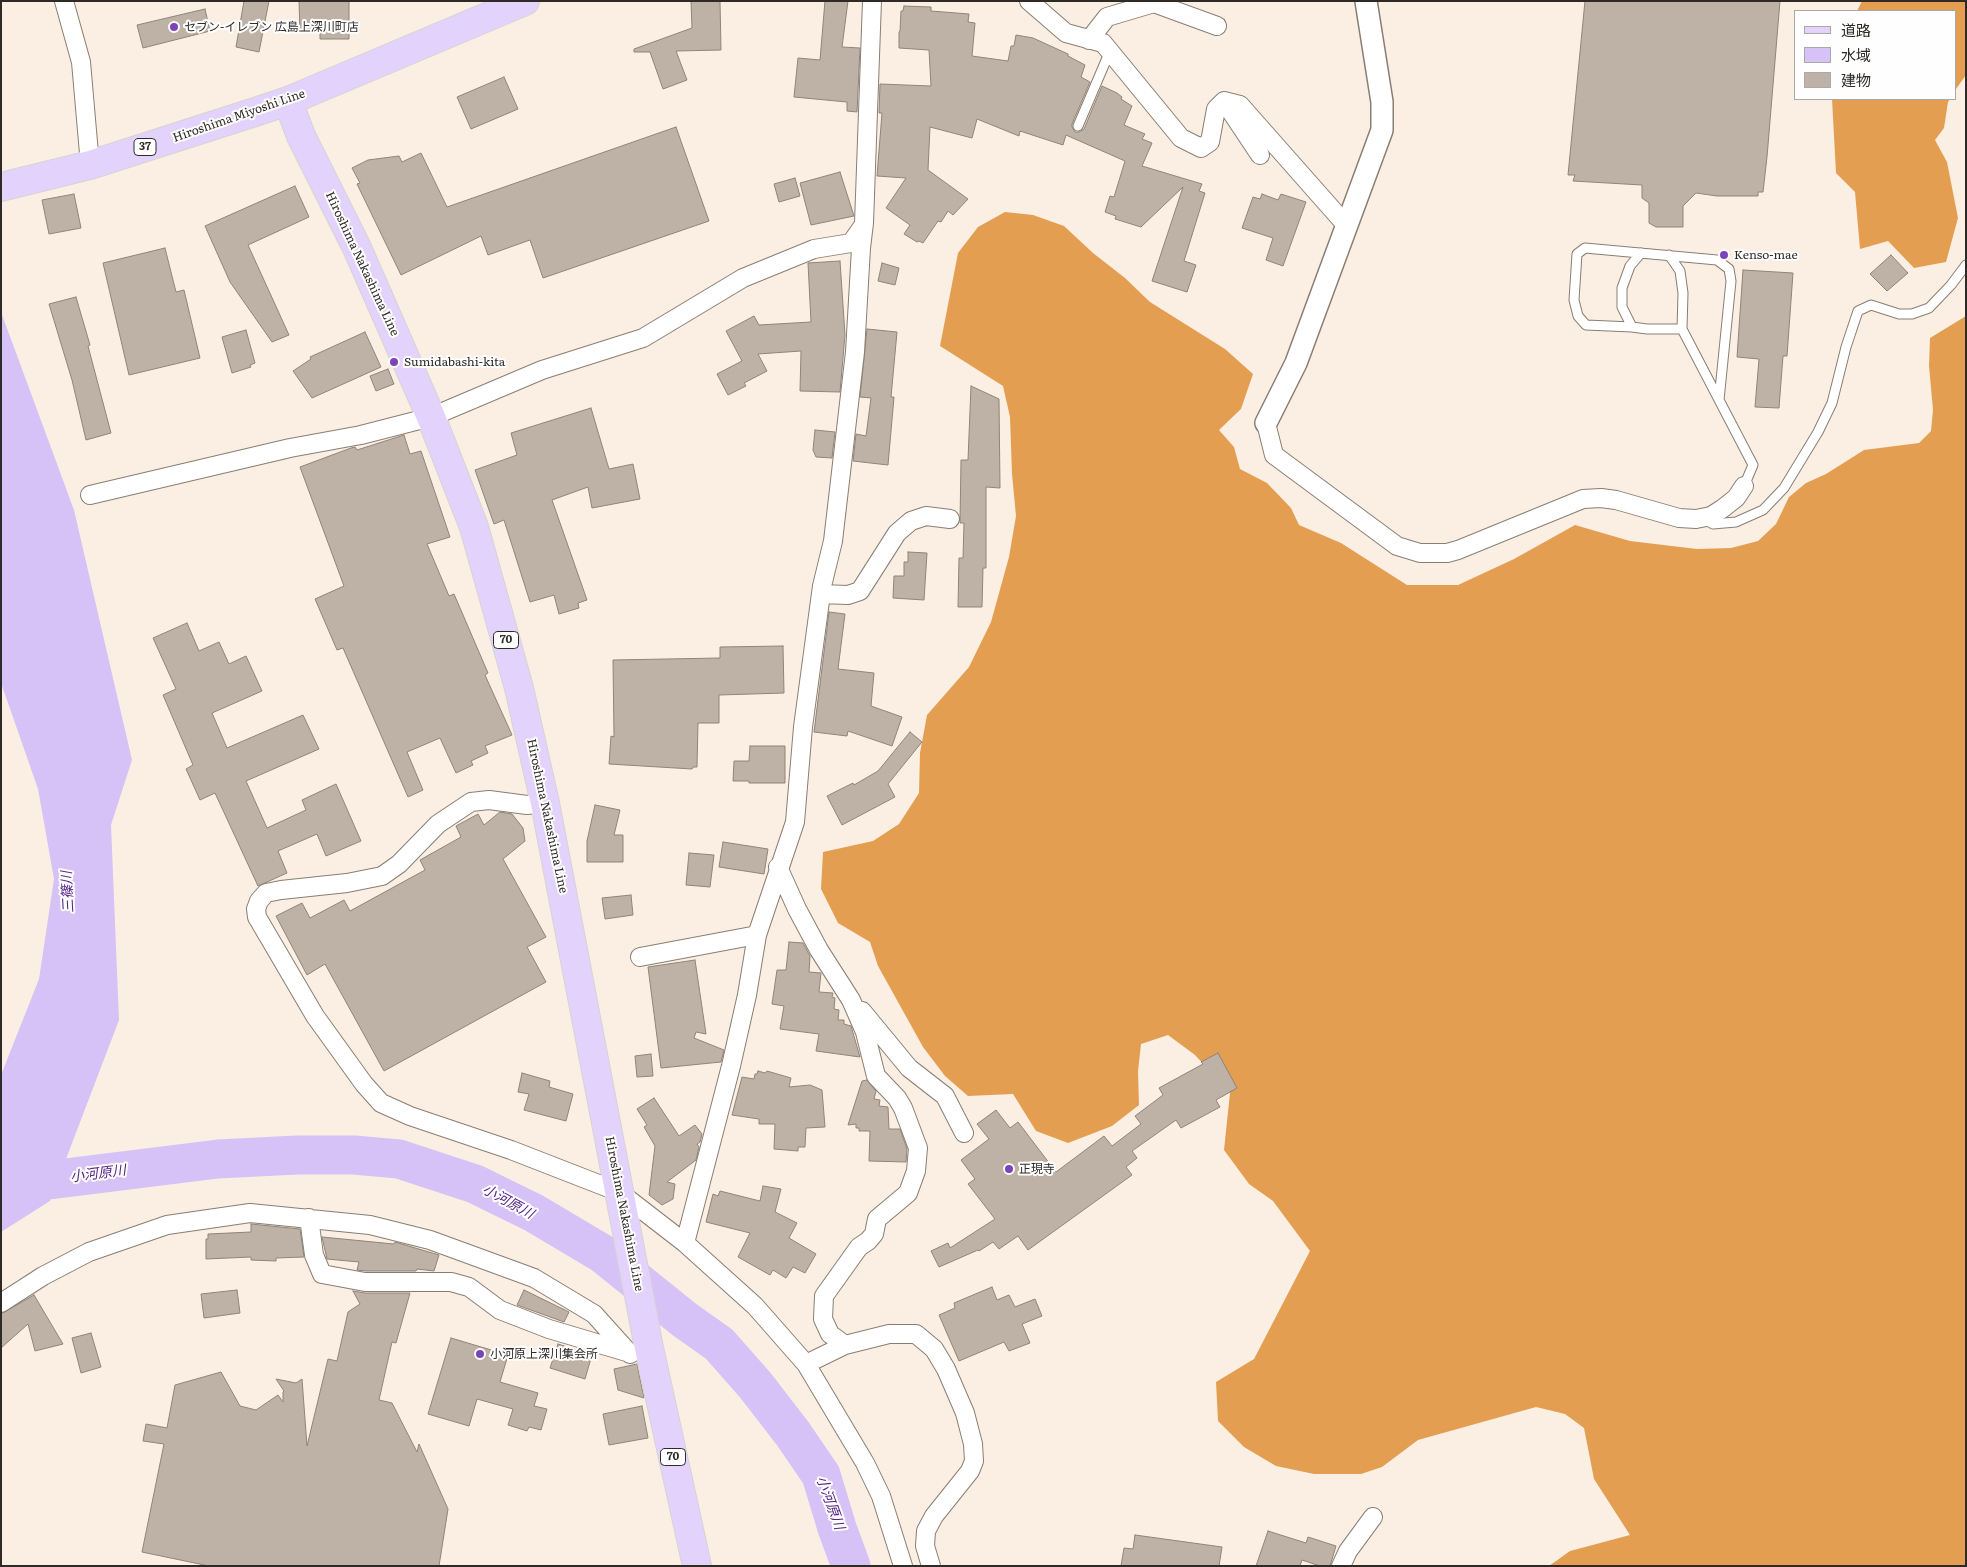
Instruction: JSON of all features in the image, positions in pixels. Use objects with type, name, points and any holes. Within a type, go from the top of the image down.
[{"type":"main road","name":"Hiroshima Miyoshi Line","points":[[1,187],[90,165],[288,101],[525,1]]},
{"type":"main road","name":"Hiroshima Nakashima Line","points":[[288,101],[301,136],[357,248],[431,417],[474,526],[519,688],[546,803],[622,1202],[644,1353],[697,1566]]},
{"type":"street","points":[[64,1],[81,62],[90,165]]},
{"type":"street","points":[[685,1243],[731,1066],[747,994],[757,935],[778,867],[795,822],[803,728],[821,594],[833,541],[855,352],[864,224],[872,1]]},
{"type":"street","points":[[1029,1],[1066,33],[1103,43],[1181,138],[1202,148],[1210,142],[1216,108],[1224,101]]},
{"type":"street","points":[[1366,1],[1382,102],[1382,130],[1296,363],[1266,423],[1274,455],[1397,546],[1408,550],[1435,554],[1458,550],[1583,499],[1601,498],[1679,518],[1701,518],[1710,516],[1722,509],[1736,498],[1744,486]]},
{"type":"street","points":[[1088,40],[1108,17],[1154,3],[1217,26]]},
{"type":"street","points":[[1224,101],[1240,105],[1346,225]]},
{"type":"street","points":[[1224,101],[1260,155]]},
{"type":"street","points":[[90,495],[290,448],[361,435],[431,417],[542,370],[643,338],[743,278],[814,249],[850,243],[864,224]]},
{"type":"street","points":[[821,594],[848,595],[860,591],[897,533],[911,521],[926,516],[950,519]]},
{"type":"street","points":[[546,803],[527,805],[489,800],[471,802],[438,824],[398,864],[382,876],[347,883],[280,890],[266,894],[259,901],[256,909],[257,917],[315,1016],[364,1084],[381,1103],[410,1116],[511,1150],[622,1202],[685,1243],[755,1306],[806,1364],[865,1463],[881,1496],[903,1566]]},
{"type":"street","points":[[778,867],[797,909],[851,1000],[865,1032],[876,1076],[897,1098],[903,1108],[918,1148],[916,1171],[908,1193],[878,1219],[874,1234],[859,1247],[824,1296],[823,1319],[830,1334],[845,1345]]},
{"type":"street","points":[[640,957],[757,935]]},
{"type":"street","points":[[840,983],[909,1068],[944,1096],[964,1133]]},
{"type":"street","points":[[1,1303],[43,1276],[89,1252],[167,1225],[250,1213],[370,1225],[430,1240],[534,1278],[594,1314],[644,1353]]},
{"type":"street","points":[[309,1218],[314,1255],[322,1274],[365,1282],[451,1282],[470,1287],[500,1310],[549,1329],[644,1353]]},
{"type":"street","points":[[806,1364],[845,1345],[889,1334],[916,1334],[934,1349],[946,1369],[965,1412],[973,1444],[974,1461],[970,1471],[934,1516],[926,1531],[925,1546],[931,1566]]},
{"type":"street","points":[[1341,1566],[1348,1551],[1373,1517]]},
{"type":"lane","points":[[1078,126],[1110,51]]},
{"type":"lane","points":[[1682,329],[1586,325],[1578,316],[1574,300],[1577,254],[1585,248],[1669,254],[1717,260],[1729,269],[1731,281],[1719,400]]},
{"type":"lane","points":[[1632,327],[1622,307],[1622,288],[1630,266],[1641,253]]},
{"type":"lane","points":[[1669,254],[1680,271],[1683,293],[1682,329],[1753,466],[1744,486]]},
{"type":"lane","points":[[1701,518],[1713,524],[1736,522],[1763,510],[1784,488],[1818,432],[1832,403],[1846,347],[1858,311],[1871,305],[1899,314],[1912,314],[1929,308],[1951,285],[1966,265]]},
{"type":"shaded area","points":[[1862,1],[1966,1],[1966,75],[1957,88],[1957,10],[1858,10]]},
{"type":"shaded area","points":[[1832,100],[1949,100],[1944,128],[1935,140],[1947,162],[1958,218],[1946,262],[1914,268],[1888,241],[1860,249],[1855,192],[1836,173]]},
{"type":"shaded area","points":[[1005,212],[1033,215],[1064,226],[1150,302],[1225,349],[1253,374],[1241,409],[1219,430],[1234,447],[1240,469],[1267,483],[1291,508],[1299,525],[1341,543],[1407,585],[1458,585],[1514,559],[1575,525],[1630,541],[1697,549],[1731,548],[1758,541],[1776,524],[1789,497],[1806,483],[1826,474],[1864,450],[1919,443],[1931,431],[1933,410],[1929,366],[1930,338],[1966,316],[1966,1566],[1549,1566],[1570,1551],[1630,1535],[1594,1479],[1584,1428],[1565,1414],[1536,1407],[1418,1440],[1382,1467],[1361,1474],[1314,1474],[1276,1466],[1244,1447],[1218,1421],[1216,1382],[1254,1359],[1310,1251],[1273,1201],[1249,1184],[1224,1150],[1230,1093],[1195,1055],[1168,1035],[1141,1044],[1138,1071],[1139,1105],[1112,1126],[1068,1143],[1036,1131],[1013,1094],[968,1096],[945,1076],[923,1047],[878,966],[870,942],[838,923],[821,889],[823,852],[873,841],[899,824],[919,793],[920,753],[927,715],[969,667],[991,622],[1009,557],[1016,516],[1010,417],[1003,386],[940,346],[958,253],[978,227]]},
{"type":"water","name":"三篠川","points":[[1,312],[74,510],[132,760],[111,825],[119,1020],[50,1201],[1,1232],[1,1075],[39,979],[54,879],[38,789],[1,683]]},
{"type":"building","points":[[244,1],[269,1],[259,52],[236,47]]},
{"type":"building","points":[[299,1],[349,1],[349,39],[320,39],[320,32],[300,32]]},
{"type":"building","points":[[691,1],[720,1],[721,50],[676,51],[687,80],[663,89],[650,52],[634,52],[634,49],[692,28]]},
{"type":"building","points":[[825,1],[848,1],[842,47],[860,48],[857,112],[847,111],[847,102],[794,97],[798,58],[820,60]]},
{"type":"building","points":[[1585,1],[1780,1],[1763,192],[1758,192],[1758,196],[1717,196],[1696,193],[1683,206],[1683,227],[1656,227],[1649,223],[1649,203],[1642,198],[1642,185],[1573,181],[1575,175],[1568,175]]},
{"type":"building","points":[[904,6],[931,7],[931,11],[969,14],[968,22],[975,23],[972,56],[1008,61],[1011,46],[1014,46],[1016,35],[1033,38],[1068,54],[1068,56],[1085,65],[1081,77],[1090,82],[1072,124],[1075,132],[1084,129],[1102,86],[1117,93],[1122,97],[1121,99],[1132,106],[1124,125],[1145,134],[1142,139],[1152,143],[1142,166],[1202,184],[1199,191],[1205,193],[1184,261],[1196,265],[1187,292],[1152,281],[1183,187],[1141,227],[1115,219],[1116,216],[1105,212],[1110,196],[1114,197],[1125,161],[1066,135],[1063,145],[1020,131],[1019,136],[977,119],[972,138],[930,127],[928,170],[968,199],[953,215],[948,211],[941,222],[938,221],[923,243],[917,242],[904,234],[910,225],[886,208],[906,178],[877,176],[882,113],[879,113],[880,84],[931,86],[929,50],[899,48],[901,11],[903,11]]},
{"type":"building","points":[[205,9],[210,31],[143,48],[137,25]]},
{"type":"building","points":[[504,77],[518,109],[471,129],[457,97]]},
{"type":"building","points":[[676,127],[709,221],[543,278],[530,240],[488,255],[481,236],[401,275],[357,184],[360,183],[352,168],[368,160],[399,156],[402,162],[421,153],[447,207]]},
{"type":"building","points":[[840,172],[854,216],[811,225],[800,183]]},
{"type":"building","points":[[795,178],[800,196],[779,202],[774,184]]},
{"type":"building","points":[[295,186],[309,217],[248,245],[289,335],[272,342],[230,282],[205,226]]},
{"type":"building","points":[[74,194],[81,228],[49,234],[42,200]]},
{"type":"building","points":[[1262,194],[1278,200],[1281,194],[1306,202],[1283,266],[1266,260],[1273,238],[1242,228],[1253,197],[1260,199]]},
{"type":"building","points":[[165,248],[176,292],[184,290],[200,358],[129,375],[103,263]]},
{"type":"building","points":[[1891,255],[1908,273],[1887,291],[1870,274]]},
{"type":"building","points":[[840,261],[845,335],[840,392],[800,391],[801,351],[758,354],[767,371],[744,383],[746,386],[728,395],[717,374],[742,361],[726,331],[754,316],[759,325],[811,322],[808,263]]},
{"type":"building","points":[[882,263],[899,268],[895,285],[878,281]]},
{"type":"building","points":[[1743,270],[1793,273],[1787,356],[1783,356],[1779,408],[1755,407],[1759,359],[1737,357]]},
{"type":"building","points":[[76,297],[90,345],[88,346],[111,433],[86,440],[72,380],[49,304]]},
{"type":"building","points":[[867,329],[897,332],[891,397],[894,397],[888,465],[853,461],[856,434],[866,436],[871,398],[860,397]]},
{"type":"building","points":[[246,330],[255,363],[250,365],[251,367],[232,373],[222,337]]},
{"type":"building","points":[[365,332],[381,367],[312,398],[293,371],[311,359],[310,357]]},
{"type":"building","points":[[388,369],[394,384],[376,391],[370,376]]},
{"type":"building","points":[[971,386],[999,399],[1000,488],[986,487],[986,568],[983,568],[982,607],[958,607],[959,558],[963,558],[964,523],[960,523],[961,460],[968,460]]},
{"type":"building","points":[[591,408],[609,469],[633,464],[640,499],[592,508],[588,487],[552,500],[587,600],[578,603],[579,608],[559,614],[554,595],[530,602],[504,520],[494,524],[475,470],[517,455],[511,433]]},
{"type":"building","points":[[815,430],[835,432],[832,458],[816,457],[813,450]]},
{"type":"building","points":[[404,435],[410,454],[421,451],[450,537],[427,544],[449,596],[454,594],[488,673],[485,675],[512,735],[485,746],[488,753],[471,761],[473,765],[456,773],[440,738],[407,752],[423,790],[408,797],[343,648],[337,650],[315,599],[344,586],[300,467],[351,448],[355,447],[357,450]]},
{"type":"building","points":[[908,552],[927,553],[924,600],[893,598],[894,576],[904,576],[904,562],[908,562]]},
{"type":"building","points":[[829,612],[845,614],[838,669],[874,673],[871,706],[902,717],[892,746],[848,731],[847,736],[814,732]]},
{"type":"building","points":[[187,623],[199,651],[219,642],[229,664],[246,656],[262,691],[212,713],[227,748],[303,715],[319,749],[246,781],[267,828],[306,810],[302,800],[336,784],[361,841],[326,856],[317,834],[278,851],[287,873],[258,886],[215,793],[200,800],[186,769],[193,765],[163,695],[176,689],[153,638]]},
{"type":"building","points":[[783,646],[784,693],[719,695],[719,723],[698,723],[697,767],[692,769],[609,764],[611,736],[614,737],[613,660],[720,658],[720,647]]},
{"type":"building","points":[[910,732],[922,742],[888,784],[895,797],[842,825],[827,796],[853,783],[854,785],[878,771]]},
{"type":"building","points":[[750,746],[785,746],[785,783],[733,781],[734,761],[749,761]]},
{"type":"building","points":[[595,805],[620,810],[614,835],[623,835],[623,862],[587,862],[587,841]]},
{"type":"building","points":[[500,812],[512,814],[523,828],[525,841],[503,859],[546,937],[527,947],[546,982],[384,1071],[325,964],[307,975],[276,916],[302,903],[310,918],[344,900],[350,911],[425,870],[420,860],[461,837],[456,826],[478,814],[484,825]]},
{"type":"building","points":[[723,842],[768,849],[764,874],[719,867]]},
{"type":"building","points":[[689,853],[714,855],[710,887],[686,885]]},
{"type":"building","points":[[631,895],[633,915],[605,919],[602,898]]},
{"type":"building","points":[[789,942],[803,943],[810,956],[809,972],[821,973],[819,992],[833,993],[832,997],[835,998],[834,1009],[839,1010],[838,1020],[844,1020],[844,1024],[851,1026],[860,1057],[816,1051],[819,1034],[780,1029],[784,1006],[772,1004],[777,970],[786,970]]},
{"type":"building","points":[[695,960],[706,1034],[696,1032],[694,1038],[724,1050],[721,1062],[661,1068],[648,967]]},
{"type":"building","points":[[1218,1053],[1237,1088],[1216,1100],[1220,1107],[1181,1128],[1176,1120],[1132,1151],[1137,1158],[1126,1167],[1132,1175],[1028,1250],[1018,1236],[999,1249],[993,1242],[979,1251],[939,1267],[931,1251],[948,1243],[950,1248],[995,1219],[968,1184],[975,1179],[961,1160],[989,1139],[977,1124],[996,1110],[1010,1128],[1018,1122],[1056,1172],[1104,1136],[1112,1146],[1141,1124],[1135,1116],[1163,1095],[1159,1088],[1203,1064],[1201,1062]]},
{"type":"building","points":[[651,1054],[653,1076],[637,1077],[635,1056]]},
{"type":"building","points":[[758,1071],[765,1073],[767,1071],[791,1078],[789,1087],[810,1085],[822,1090],[825,1127],[806,1128],[805,1147],[798,1147],[798,1151],[774,1149],[775,1124],[759,1124],[759,1119],[732,1115],[742,1077],[754,1079]]},
{"type":"building","points":[[522,1073],[550,1081],[549,1087],[573,1094],[566,1121],[524,1110],[529,1094],[518,1092]]},
{"type":"building","points":[[867,1080],[876,1091],[874,1099],[880,1100],[879,1106],[888,1107],[889,1129],[900,1129],[907,1149],[906,1162],[869,1161],[870,1131],[859,1131],[859,1128],[856,1128],[856,1124],[848,1125],[862,1081]]},
{"type":"building","points":[[654,1098],[679,1136],[695,1125],[702,1134],[700,1142],[697,1144],[699,1147],[696,1160],[667,1182],[675,1184],[673,1199],[662,1205],[649,1195],[655,1146],[644,1127],[647,1125],[637,1109]]},
{"type":"building","points":[[763,1186],[781,1189],[775,1212],[797,1223],[789,1238],[816,1254],[805,1273],[793,1267],[786,1278],[773,1270],[770,1275],[738,1257],[750,1233],[706,1222],[713,1194],[718,1196],[720,1191],[760,1201]]},
{"type":"building","points":[[251,1224],[300,1229],[304,1257],[276,1258],[276,1261],[251,1260],[251,1257],[206,1259],[206,1239],[208,1239],[208,1234],[251,1232]]},
{"type":"building","points":[[322,1237],[394,1244],[395,1242],[439,1255],[434,1271],[417,1269],[416,1271],[357,1270],[359,1262],[327,1259]]},
{"type":"building","points":[[992,1287],[997,1300],[1009,1295],[1015,1307],[1035,1299],[1042,1316],[1022,1324],[1030,1343],[1009,1351],[1004,1342],[959,1361],[939,1315],[955,1308],[954,1303]]},
{"type":"building","points":[[237,1290],[240,1313],[204,1318],[201,1294]]},
{"type":"building","points":[[524,1290],[569,1312],[564,1322],[517,1305]]},
{"type":"building","points":[[353,1291],[365,1293],[410,1293],[396,1343],[392,1342],[379,1400],[392,1403],[417,1452],[419,1444],[448,1509],[439,1566],[209,1566],[142,1552],[164,1444],[143,1441],[146,1424],[167,1428],[175,1385],[221,1372],[240,1406],[256,1410],[278,1395],[283,1402],[284,1391],[276,1379],[296,1383],[302,1379],[307,1446],[328,1359],[337,1361],[348,1312],[360,1304]]},
{"type":"building","points":[[34,1295],[63,1344],[35,1351],[28,1324],[1,1348],[1,1314]]},
{"type":"building","points":[[91,1333],[101,1367],[81,1373],[72,1338]]},
{"type":"building","points":[[451,1338],[508,1355],[500,1382],[538,1393],[534,1406],[547,1409],[541,1430],[529,1427],[527,1431],[508,1425],[513,1409],[477,1399],[469,1426],[428,1414]]},
{"type":"building","points":[[558,1344],[592,1355],[585,1379],[550,1368]]},
{"type":"building","points":[[637,1364],[644,1398],[618,1390],[614,1369]]},
{"type":"building","points":[[642,1406],[648,1438],[609,1445],[603,1414]]},
{"type":"building","points":[[1268,1531],[1306,1543],[1308,1537],[1336,1546],[1330,1566],[1320,1566],[1302,1560],[1300,1566],[1256,1566]]},
{"type":"building","points":[[1135,1535],[1222,1547],[1219,1566],[1121,1566],[1124,1548],[1133,1549]]},
{"type":"waterway","name":"小河原川","points":[[1,1186],[218,1159],[297,1155],[354,1155],[399,1159],[475,1184],[534,1213],[603,1254],[685,1320],[719,1344],[756,1386],[793,1434],[821,1475],[851,1566]]},
{"type":"place","name":"セブン-イレブン 広島上深川町店","points":[[174,27]]},
{"type":"place","name":"Kenso-mae","points":[[1724,255]]},
{"type":"place","name":"Sumidabashi-kita","points":[[394,362]]},
{"type":"place","name":"正現寺","points":[[1009,1169]]},
{"type":"place","name":"小河原上深川集会所","points":[[480,1354]]}]
